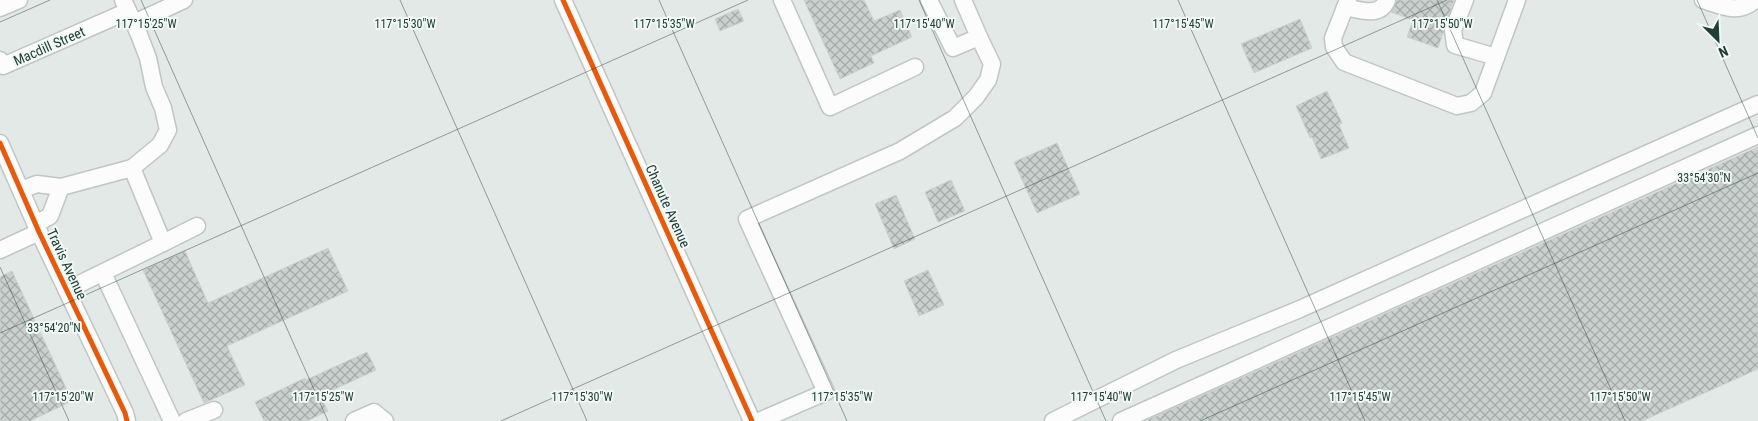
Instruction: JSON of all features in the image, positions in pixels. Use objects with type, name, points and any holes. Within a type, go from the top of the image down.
[{"type":"street","points":[[0,8],[19,0]]},
{"type":"street","points":[[21,190],[37,184],[61,187],[132,168],[160,145],[168,130],[163,108],[154,87],[148,58],[129,11],[184,0]]},
{"type":"street","name":"Chanute Avenue","points":[[562,0],[752,421]]},
{"type":"street","points":[[782,0],[830,107],[915,67]]},
{"type":"street","points":[[929,0],[953,48],[979,37]]},
{"type":"street","points":[[759,421],[826,392],[747,218],[900,151],[955,118],[976,98],[988,80],[992,64],[963,0]]},
{"type":"street","points":[[1387,0],[1385,6],[1378,11],[1371,12],[1347,3],[1333,38],[1334,47],[1344,62],[1457,106],[1471,103],[1483,93],[1517,0]]},
{"type":"street","points":[[1464,0],[1453,30],[1455,45],[1496,57]]},
{"type":"street","points":[[1703,0],[1731,9],[1749,5],[1755,0]]},
{"type":"street","name":"Macdill Street","points":[[0,60],[3,66],[129,11]]},
{"type":"street","points":[[1053,421],[1176,360],[1300,310],[1758,104]]},
{"type":"street","points":[[1121,421],[1758,135]]},
{"type":"street","name":"Travis Avenue","points":[[0,143],[125,413],[127,421]]},
{"type":"street","points":[[132,168],[163,243]]},
{"type":"street","points":[[0,250],[38,228],[50,216],[61,187]]},
{"type":"street","points":[[67,290],[197,226]]},
{"type":"street","points":[[103,273],[172,421]]},
{"type":"street","points":[[186,421],[214,410]]},
{"type":"street","points":[[354,421],[374,412],[385,421]]},
{"type":"building","points":[[804,0],[864,0],[874,21],[900,10],[912,37],[871,56],[874,63],[840,79]]},
{"type":"building","points":[[1397,0],[1454,0],[1438,48],[1407,37],[1413,20],[1391,12]]},
{"type":"building","points":[[738,9],[744,21],[720,31],[715,19]]},
{"type":"building","points":[[1300,19],[1312,48],[1254,73],[1241,44]]},
{"type":"building","points":[[1327,91],[1342,123],[1339,125],[1349,148],[1321,159],[1296,106]]},
{"type":"building","points":[[1057,143],[1080,194],[1037,213],[1014,162]]},
{"type":"building","points":[[1758,147],[1758,369],[1642,421],[1145,421]]},
{"type":"building","points":[[951,180],[965,211],[938,222],[925,192]]},
{"type":"building","points":[[896,195],[915,239],[894,249],[875,204]]},
{"type":"building","points":[[328,248],[348,291],[227,346],[245,385],[204,403],[143,270],[185,251],[208,303]]},
{"type":"building","points":[[928,270],[944,305],[919,316],[904,281]]},
{"type":"building","points":[[12,271],[72,401],[30,421],[0,421],[0,277]]},
{"type":"building","points":[[367,352],[376,370],[320,396],[328,411],[307,421],[264,421],[255,402],[305,378],[306,380]]},
{"type":"cycle path","points":[[563,0],[752,421]]},
{"type":"cycle path","points":[[0,143],[39,232],[125,413],[127,421]]}]
